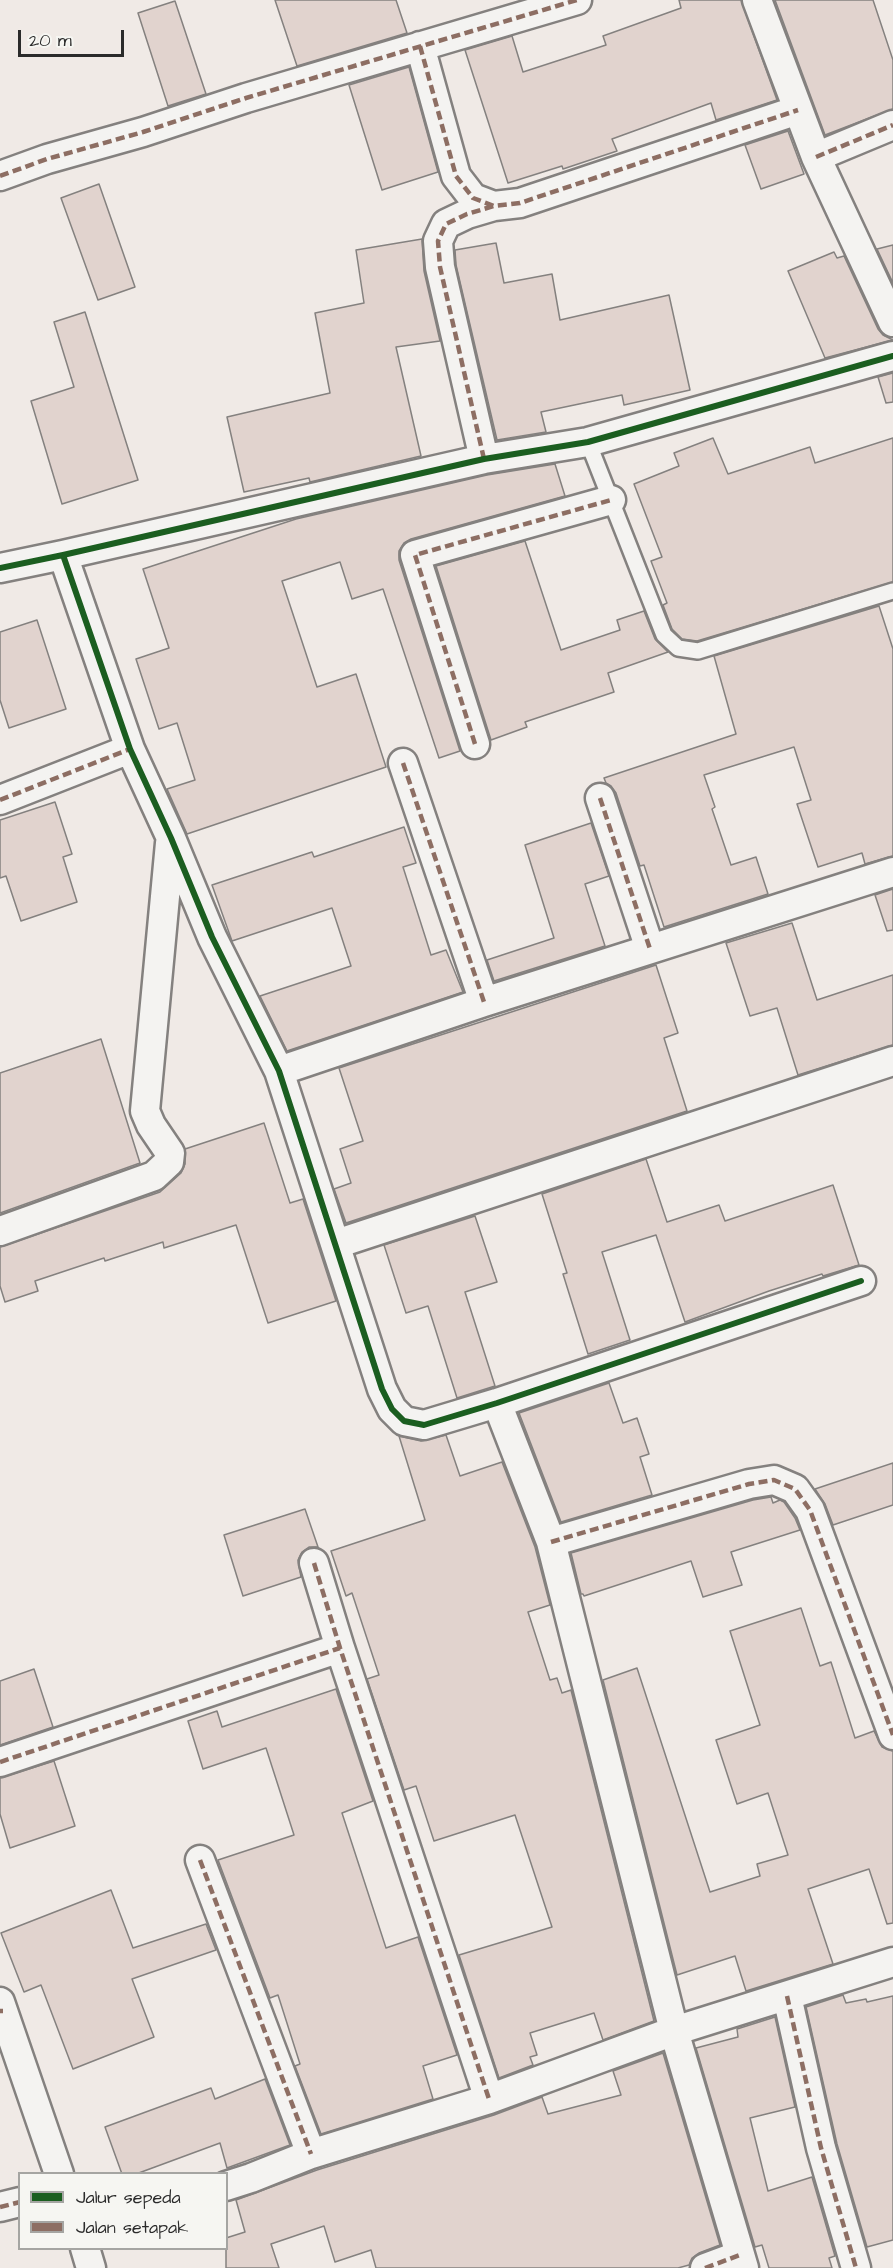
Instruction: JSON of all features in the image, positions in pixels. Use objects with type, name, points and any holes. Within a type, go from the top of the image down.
[{"type":"street","points":[[0,176],[47,159],[143,132],[420,45],[578,0]]},
{"type":"street","points":[[757,0],[816,157],[893,322]]},
{"type":"street","points":[[420,45],[456,176],[473,198],[494,206]]},
{"type":"street","points":[[484,459],[440,267],[438,240],[447,224],[467,214],[494,206],[520,203],[798,110]]},
{"type":"street","points":[[816,157],[893,124]]},
{"type":"street","points":[[0,568],[484,459],[588,442],[893,356]]},
{"type":"street","points":[[475,744],[415,555],[611,500]]},
{"type":"street","points":[[63,555],[130,749],[171,838],[212,937],[279,1071],[382,1389],[392,1409],[404,1421],[424,1425],[497,1403],[861,1281]]},
{"type":"street","points":[[0,800],[130,749]]},
{"type":"street","points":[[403,763],[484,1002]]},
{"type":"street","points":[[600,798],[650,949]]},
{"type":"street","points":[[0,1231],[154,1176],[169,1162],[170,1153],[151,1125],[145,1111],[171,838]]},
{"type":"street","points":[[279,1071],[484,1002],[893,872]]},
{"type":"street","points":[[336,1244],[893,1061]]},
{"type":"street","points":[[497,1403],[551,1542],[674,2031],[742,2261],[705,2268]]},
{"type":"street","points":[[551,1542],[748,1484],[774,1480],[795,1489],[810,1510],[893,1735]]},
{"type":"street","points":[[314,1563],[489,2099]]},
{"type":"street","points":[[0,1762],[340,1648]]},
{"type":"street","points":[[200,1860],[311,2154]]},
{"type":"street","points":[[228,2185],[311,2154],[489,2099],[674,2031],[893,1962]]},
{"type":"street","points":[[787,1996],[822,2148],[856,2268]]},
{"type":"street","points":[[1,2008],[58,2172]]},
{"type":"street","points":[[0,2207],[18,2202]]},
{"type":"street","points":[[86,2250],[91,2268]]},
{"type":"lane","points":[[588,442],[664,634],[678,648],[698,651],[893,591]]},
{"type":"building","points":[[275,0],[396,0],[407,33],[297,66]]},
{"type":"building","points":[[679,0],[741,0],[777,100],[716,120],[711,103],[612,139],[617,151],[563,169],[562,166],[508,183],[465,50],[512,36],[523,72],[606,45],[603,36],[681,8]]},
{"type":"building","points":[[775,0],[873,0],[893,60],[893,109],[825,135]]},
{"type":"building","points":[[175,1],[206,94],[168,106],[138,13]]},
{"type":"building","points":[[409,67],[438,172],[382,190],[349,85]]},
{"type":"building","points":[[788,131],[804,174],[761,189],[745,145]]},
{"type":"building","points":[[99,184],[135,287],[98,300],[61,198]]},
{"type":"building","points":[[422,239],[424,271],[440,341],[396,347],[421,456],[310,482],[309,478],[244,492],[227,417],[330,393],[315,313],[364,303],[356,250]]},
{"type":"building","points":[[496,243],[504,283],[552,274],[560,320],[669,295],[690,390],[624,405],[622,395],[541,412],[546,432],[497,440],[456,265],[455,250]]},
{"type":"building","points":[[893,245],[893,283],[877,249]]},
{"type":"building","points":[[834,252],[837,258],[844,256],[878,329],[883,335],[893,340],[825,358],[788,271]]},
{"type":"building","points":[[85,312],[138,480],[62,504],[31,401],[74,387],[54,322]]},
{"type":"building","points":[[893,373],[893,402],[886,403],[878,377]]},
{"type":"building","points":[[713,438],[728,474],[810,447],[815,463],[893,438],[893,582],[697,641],[682,639],[672,629],[663,605],[667,603],[651,561],[662,557],[634,484],[679,466],[674,453]]},
{"type":"building","points":[[555,464],[565,496],[411,539],[404,543],[399,551],[399,560],[460,751],[439,758],[383,589],[352,599],[340,562],[282,581],[317,687],[356,674],[386,767],[187,834],[167,789],[195,780],[177,723],[159,729],[136,659],[169,648],[143,569],[296,519],[487,475]]},
{"type":"building","points":[[525,541],[561,650],[620,630],[617,620],[644,611],[655,639],[668,652],[608,673],[614,692],[525,722],[527,727],[491,740],[436,566]]},
{"type":"building","points":[[879,606],[893,649],[893,856],[865,864],[862,853],[818,867],[797,804],[811,800],[794,747],[704,775],[715,807],[712,809],[731,865],[756,857],[768,894],[664,927],[644,865],[640,866],[616,793],[604,778],[736,734],[714,656]]},
{"type":"building","points":[[37,620],[66,709],[9,728],[0,700],[0,632]]},
{"type":"building","points":[[55,802],[72,854],[63,857],[77,902],[21,921],[6,876],[0,878],[0,820]]},
{"type":"building","points":[[591,823],[609,876],[585,884],[605,946],[494,981],[487,960],[554,938],[525,845]]},
{"type":"building","points":[[404,827],[416,863],[403,867],[431,955],[446,950],[463,992],[287,1051],[260,996],[351,966],[332,908],[232,941],[212,885],[312,852],[314,857]]},
{"type":"building","points":[[893,889],[893,930],[887,931],[875,895]]},
{"type":"building","points":[[792,923],[817,1000],[893,975],[893,1045],[798,1075],[777,1008],[750,1016],[726,943]]},
{"type":"building","points":[[656,965],[678,1033],[664,1038],[687,1111],[346,1223],[334,1189],[351,1183],[340,1149],[363,1141],[339,1068]]},
{"type":"building","points":[[101,1039],[140,1163],[0,1213],[0,1073]]},
{"type":"building","points":[[264,1123],[290,1203],[303,1199],[336,1301],[268,1323],[236,1225],[164,1248],[163,1242],[105,1261],[104,1258],[35,1281],[38,1291],[5,1302],[0,1286],[0,1247],[160,1192],[181,1173],[185,1164],[185,1149]]},
{"type":"building","points":[[646,1159],[667,1222],[719,1205],[725,1221],[833,1185],[859,1265],[769,1291],[685,1322],[656,1235],[602,1252],[630,1340],[588,1354],[563,1274],[567,1273],[542,1194]]},
{"type":"building","points":[[475,1216],[497,1282],[465,1292],[495,1386],[457,1398],[428,1306],[406,1313],[384,1245]]},
{"type":"building","points":[[609,1383],[623,1423],[637,1418],[649,1454],[640,1457],[652,1495],[561,1522],[519,1413]]},
{"type":"building","points":[[446,1435],[460,1476],[502,1462],[535,1547],[550,1605],[528,1612],[550,1680],[557,1678],[562,1693],[571,1690],[654,2021],[603,2040],[594,2013],[530,2033],[537,2055],[530,2057],[533,2065],[499,2078],[459,1955],[552,1927],[515,1815],[434,1841],[416,1786],[404,1790],[367,1679],[379,1675],[352,1593],[346,1596],[331,1551],[425,1520],[399,1436],[421,1441]]},
{"type":"building","points":[[893,1463],[893,1505],[833,1525],[825,1504],[815,1489]]},
{"type":"building","points":[[771,1497],[773,1503],[780,1500],[784,1502],[800,1530],[731,1552],[742,1585],[703,1597],[691,1561],[584,1596],[581,1594],[571,1553],[753,1500]]},
{"type":"building","points":[[305,1509],[318,1547],[309,1547],[302,1552],[298,1560],[301,1577],[243,1596],[224,1535]]},
{"type":"building","points":[[801,1608],[820,1666],[831,1662],[855,1738],[874,1731],[882,1747],[893,1751],[893,1923],[887,1924],[869,1869],[808,1889],[833,1964],[746,1991],[735,1956],[677,1975],[603,1680],[637,1668],[710,1892],[760,1876],[757,1864],[788,1855],[768,1793],[737,1804],[716,1740],[760,1725],[730,1631]]},
{"type":"building","points":[[34,1669],[53,1727],[0,1745],[0,1681]]},
{"type":"building","points":[[336,1689],[373,1801],[342,1813],[386,1948],[418,1937],[457,2055],[423,2066],[433,2099],[321,2134],[295,2066],[300,2064],[278,1995],[270,1998],[218,1860],[294,1835],[266,1748],[203,1769],[188,1721],[217,1711],[222,1727]]},
{"type":"building","points":[[54,1761],[75,1826],[10,1848],[0,1814],[0,1778]]},
{"type":"building","points":[[111,1890],[133,1948],[206,1924],[216,1950],[132,1979],[154,2037],[73,2069],[41,1985],[24,1992],[1,1933]]},
{"type":"building","points":[[843,1995],[846,2003],[866,1999],[867,2002],[893,1996],[893,2240],[867,2247],[837,2144],[806,2007]]},
{"type":"building","points":[[775,2017],[795,2107],[750,2118],[768,2191],[812,2177],[835,2256],[829,2258],[832,2268],[769,2268],[762,2245],[755,2247],[696,2048],[738,2037],[737,2029]]},
{"type":"building","points":[[663,2053],[720,2245],[699,2253],[692,2258],[689,2265],[678,2268],[376,2268],[371,2250],[335,2262],[324,2226],[271,2244],[279,2268],[226,2268],[228,2237],[245,2232],[236,2200],[317,2170],[494,2115],[542,2097],[548,2114],[621,2095],[613,2071]]},
{"type":"building","points":[[265,2079],[290,2145],[227,2168],[220,2143],[141,2172],[121,2172],[105,2127],[211,2088],[215,2099]]},
{"type":"marked path","points":[[0,176],[47,159],[143,132],[246,98],[577,0]]},
{"type":"marked path","points":[[420,46],[456,176],[473,198],[494,206],[520,203],[798,110]]},
{"type":"marked path","points":[[816,157],[893,125]]},
{"type":"marked path","points":[[484,459],[440,267],[438,241],[446,224],[467,214],[494,206]]},
{"type":"marked path","points":[[475,744],[415,555],[611,500]]},
{"type":"marked path","points":[[0,800],[130,749]]},
{"type":"marked path","points":[[403,763],[484,1002]]},
{"type":"marked path","points":[[600,798],[650,949]]},
{"type":"marked path","points":[[551,1542],[749,1484],[774,1480],[795,1489],[810,1510],[893,1735]]},
{"type":"marked path","points":[[314,1563],[340,1648]]},
{"type":"marked path","points":[[0,1762],[340,1648],[489,2099]]},
{"type":"marked path","points":[[200,1860],[311,2154]]},
{"type":"marked path","points":[[787,1996],[821,2148],[856,2268]]},
{"type":"marked path","points":[[0,2207],[18,2202]]},
{"type":"marked path","points":[[705,2268],[740,2255]]},
{"type":"cycle path","points":[[0,568],[484,459],[588,442],[893,356]]},
{"type":"cycle path","points":[[63,555],[130,749],[171,838],[212,937],[279,1071],[382,1389],[392,1409],[404,1421],[424,1425],[497,1403],[861,1281]]}]
